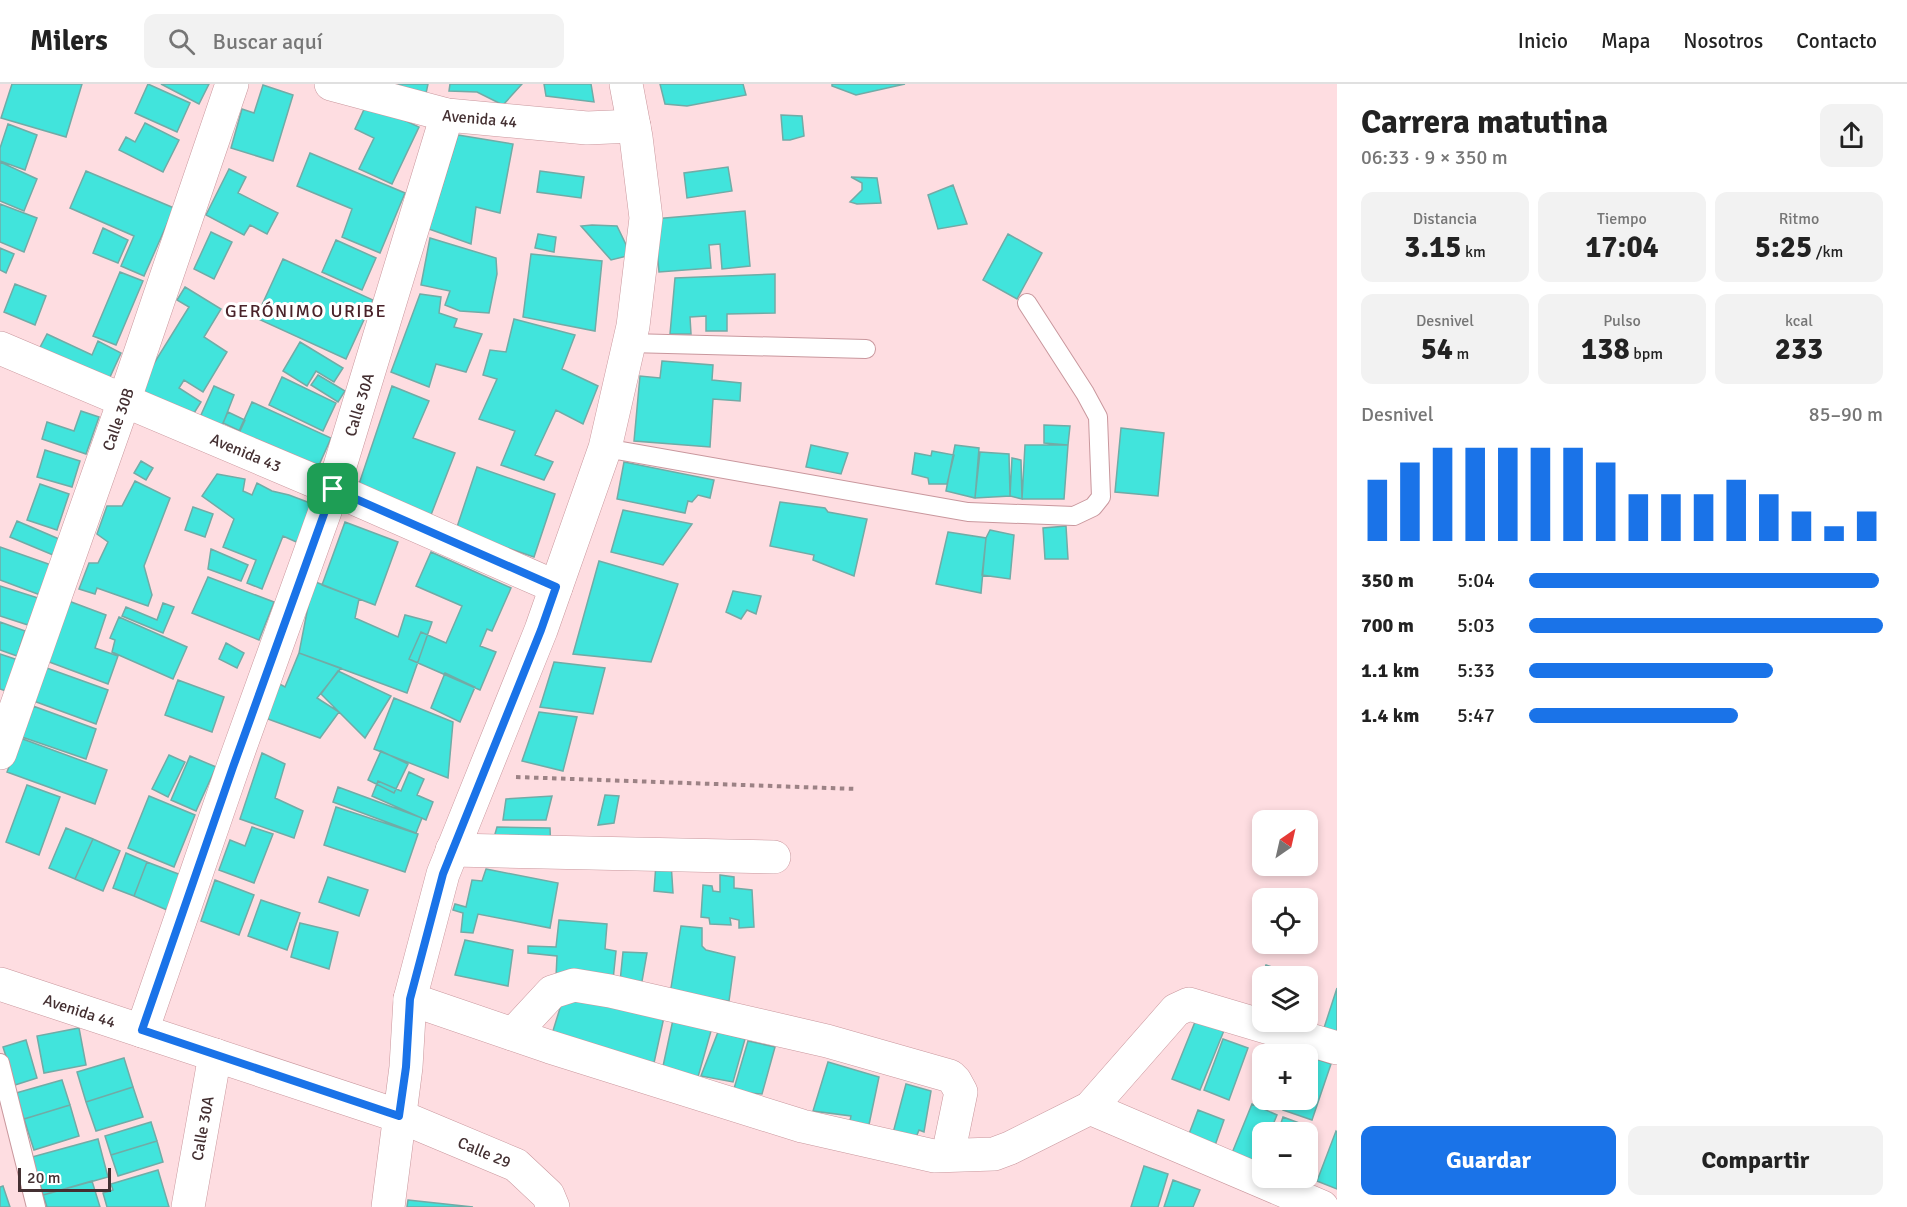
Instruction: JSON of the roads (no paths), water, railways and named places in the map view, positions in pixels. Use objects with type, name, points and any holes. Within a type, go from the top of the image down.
[{"type":"street","name":"Calle 30B","points":[[0,753],[124,401],[232,84]]},
{"type":"street","name":"Avenida 44","points":[[331,84],[447,116],[587,128],[634,126]]},
{"type":"street","points":[[388,1207],[406,1067],[410,999],[443,874],[541,630],[605,448],[633,326],[646,218],[626,84]]},
{"type":"street","name":"Calle 30A","points":[[142,1030],[333,489],[447,116]]},
{"type":"street","name":"Avenida 43","points":[[0,348],[333,489],[556,587]]},
{"type":"street","points":[[452,850],[774,857]]},
{"type":"street","name":"Avenida 44","points":[[0,984],[399,1116]]},
{"type":"street","points":[[513,1034],[552,992],[574,985],[610,991],[827,1041],[950,1076],[956,1081],[960,1092],[948,1155]]},
{"type":"street","points":[[410,999],[802,1126],[934,1156],[994,1154],[1090,1107],[1176,1010],[1189,1004],[1337,1048]]},
{"type":"street","name":"Calle 30A","points":[[189,1205],[215,1055]]},
{"type":"street","points":[[1090,1107],[1322,1207]]},
{"type":"street","name":"Calle 29","points":[[399,1116],[516,1165],[548,1195],[552,1207]]},
{"type":"lane","points":[[605,448],[968,512],[1074,516],[1093,507],[1101,498],[1098,417],[1028,303]]},
{"type":"lane","points":[[629,343],[866,349]]},
{"type":"lane","points":[[0,1063],[36,1207]]},
{"type":"district","name":"GERÓNIMO URIBE","points":[[306,311]]}]
